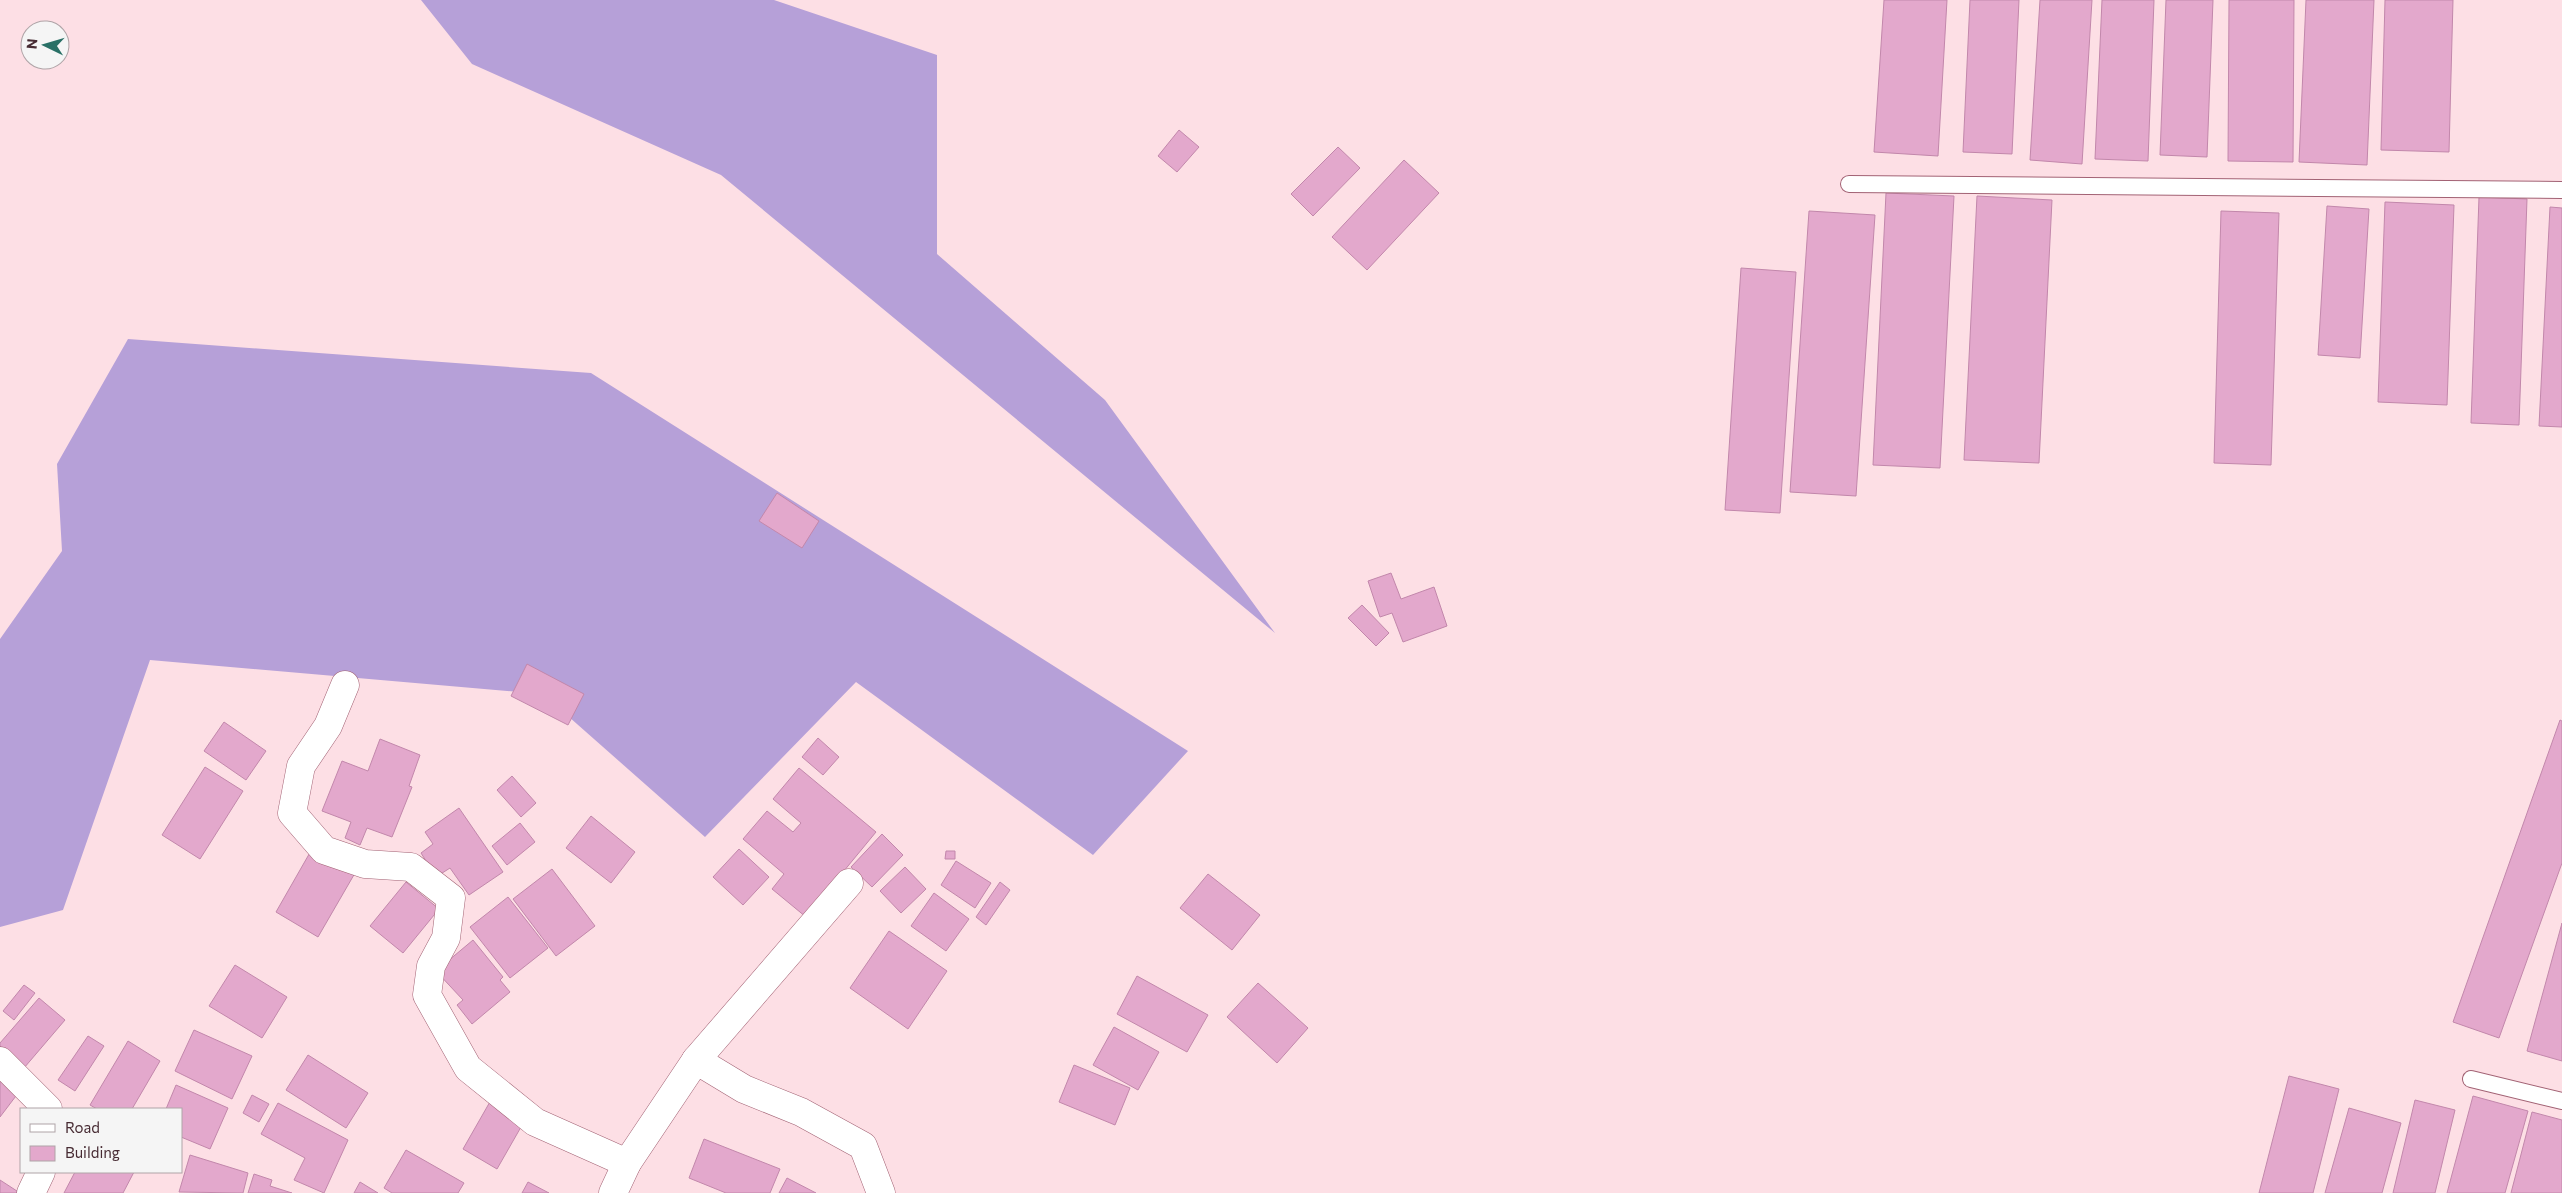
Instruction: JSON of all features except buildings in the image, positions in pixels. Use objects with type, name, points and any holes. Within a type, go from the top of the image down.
[{"type":"street","points":[[345,685],[328,726],[301,766],[292,813],[324,850],[365,864],[411,867],[451,898],[446,938],[431,966],[427,995],[468,1068],[535,1122],[627,1164]]},
{"type":"street","points":[[613,1193],[627,1164],[696,1060],[849,883]]},
{"type":"street","points":[[696,1060],[744,1089],[801,1112],[863,1146],[881,1193]]},
{"type":"street","points":[[0,1061],[47,1108]]},
{"type":"street","points":[[31,1193],[41,1173]]},
{"type":"lane","points":[[1849,184],[2562,190]]},
{"type":"lane","points":[[2472,1079],[2562,1101]]},
{"type":"shaded area","points":[[421,0],[774,0],[937,55],[937,254],[1105,400],[1275,633],[721,175],[472,64]]},
{"type":"shaded area","points":[[128,339],[591,373],[1188,751],[1093,855],[856,682],[705,837],[543,694],[150,660],[63,910],[0,927],[0,639],[62,551],[57,464]]}]
